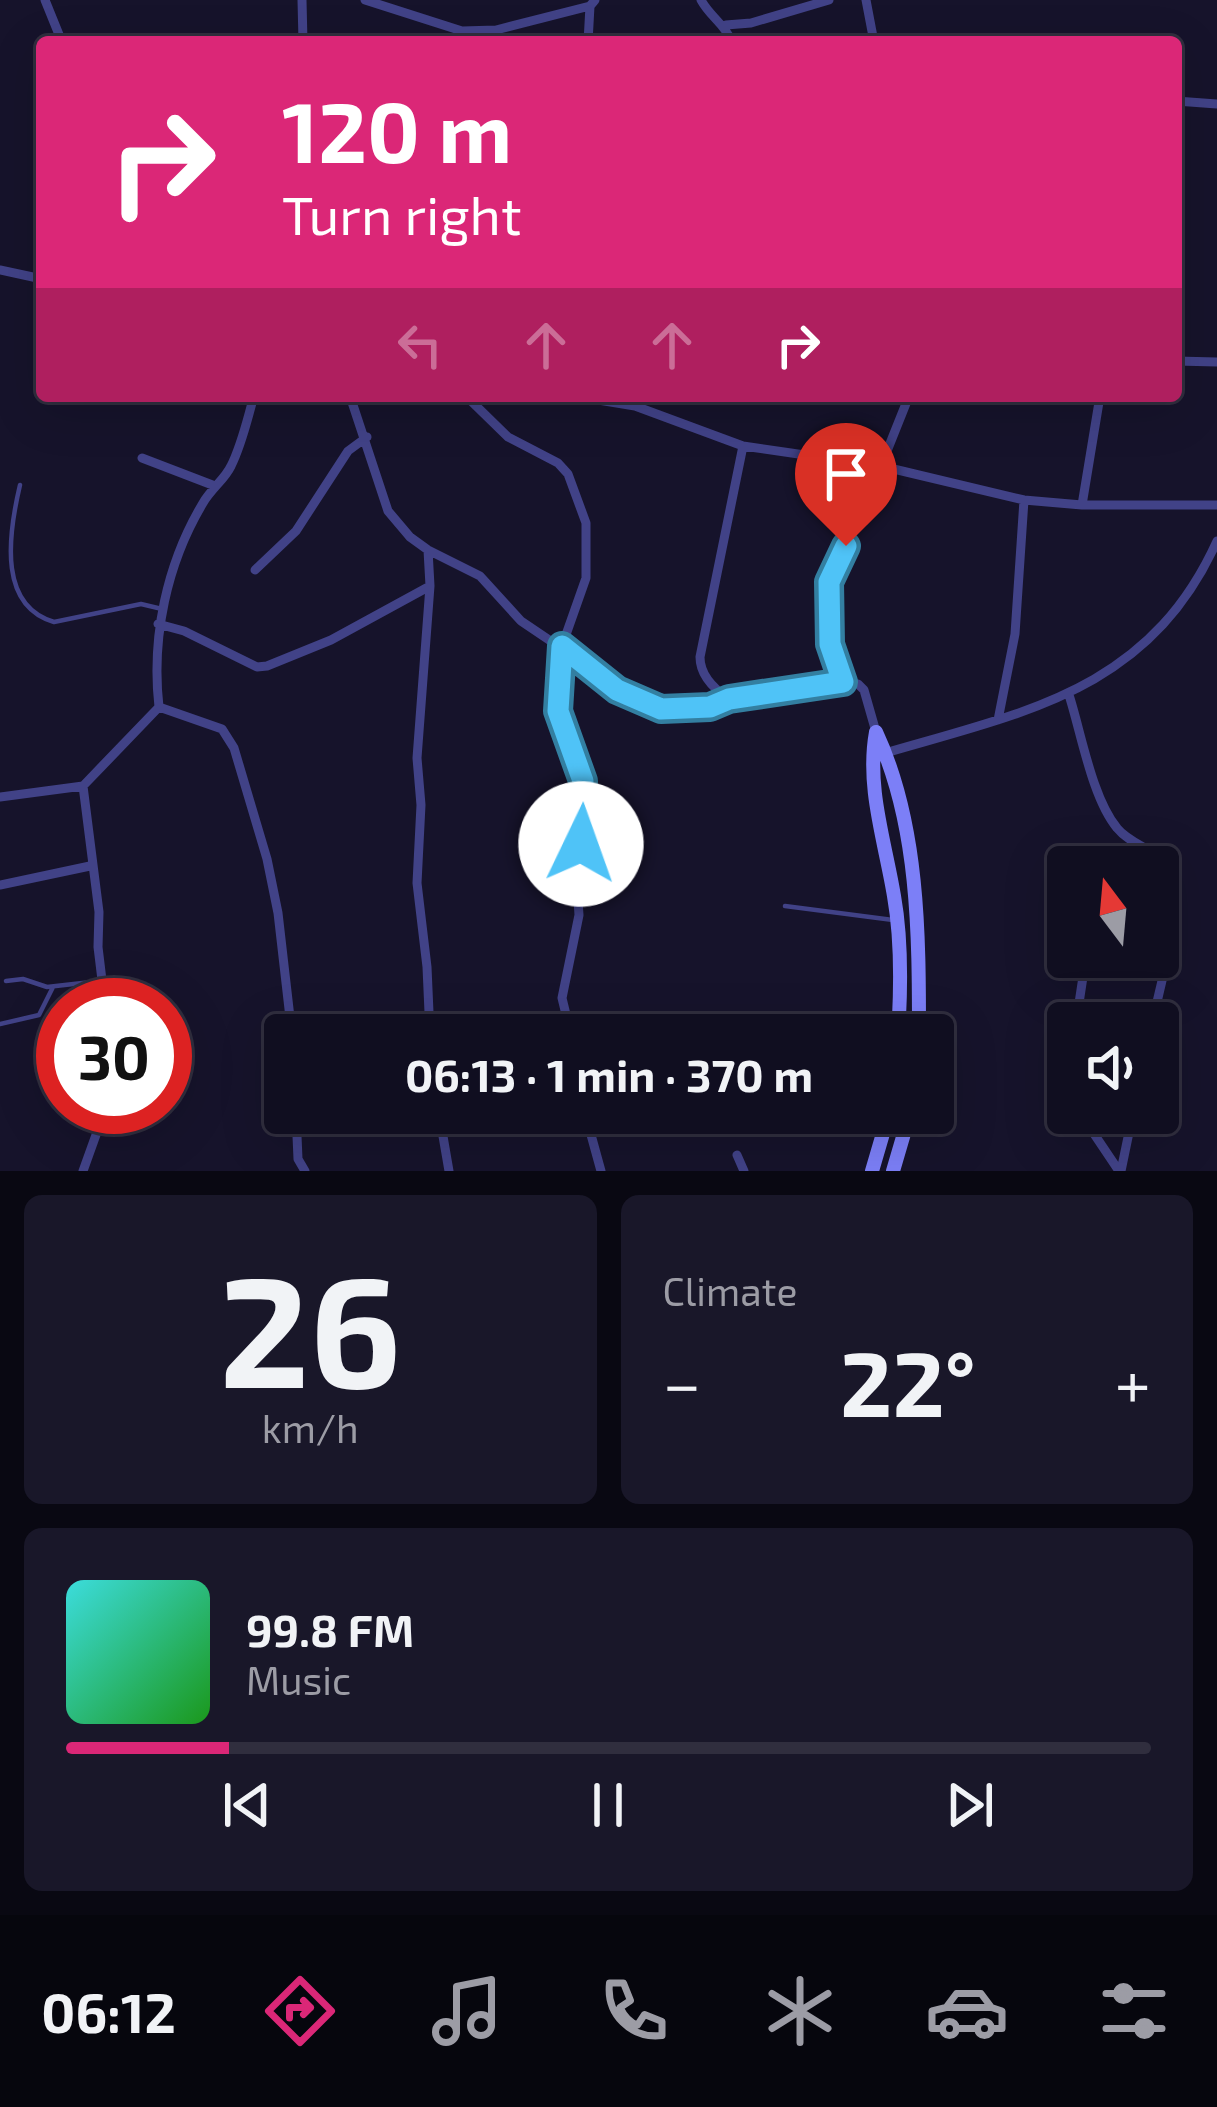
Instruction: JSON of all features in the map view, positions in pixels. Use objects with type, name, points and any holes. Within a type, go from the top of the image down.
[{"type":"street","points":[[45,0],[60,36]]},
{"type":"street","points":[[302,0],[303,36]]},
{"type":"street","points":[[364,0],[462,31],[496,30],[592,3],[589,36]]},
{"type":"street","points":[[701,0],[730,36]]},
{"type":"street","points":[[726,26],[829,0]]},
{"type":"street","points":[[866,0],[873,36]]},
{"type":"street","points":[[1182,101],[1217,104]]},
{"type":"street","points":[[0,270],[36,279]]},
{"type":"street","points":[[1182,361],[1217,362]]},
{"type":"street","points":[[0,797],[83,786],[159,707],[162,609],[189,531],[215,486],[229,472],[252,402]]},
{"type":"street","points":[[352,402],[388,511],[410,537],[480,576],[521,621],[562,646],[617,690],[661,709],[710,707],[729,699],[843,682],[858,684],[876,731],[896,921],[898,1014]]},
{"type":"street","points":[[472,402],[508,436],[558,463],[568,474],[586,524],[586,578],[562,646],[558,711],[584,786],[576,872],[579,915],[562,998],[566,1014]]},
{"type":"street","points":[[615,402],[742,446],[881,466],[1024,500],[1217,505]]},
{"type":"street","points":[[881,466],[906,402]]},
{"type":"street","points":[[1082,505],[1099,402]]},
{"type":"street","points":[[255,570],[296,531],[348,451],[367,437]]},
{"type":"street","points":[[729,699],[710,682],[700,657],[742,446]]},
{"type":"street","points":[[142,458],[215,486]]},
{"type":"street","points":[[843,682],[830,644],[829,582],[846,546],[853,462]]},
{"type":"street","points":[[998,720],[1015,634],[1024,500]]},
{"type":"street","points":[[879,756],[1069,695],[1144,643],[1201,577],[1217,541]]},
{"type":"street","points":[[428,550],[430,586],[417,758],[421,805],[417,883],[429,1014]]},
{"type":"street","points":[[158,624],[256,667],[267,666],[331,640],[430,586]]},
{"type":"street","points":[[1069,695],[1101,797],[1117,828],[1168,863],[1177,879],[1156,1002]]},
{"type":"street","points":[[159,707],[222,729],[234,748],[276,900],[290,1014]]},
{"type":"street","points":[[879,756],[915,899],[918,1014]]},
{"type":"street","points":[[83,786],[99,912],[101,978]]},
{"type":"street","points":[[0,885],[91,866]]},
{"type":"street","points":[[83,1171],[96,1134]]},
{"type":"street","points":[[297,1134],[298,1159],[305,1171]]},
{"type":"street","points":[[443,1134],[449,1171]]},
{"type":"street","points":[[591,1134],[601,1171]]},
{"type":"street","points":[[872,1171],[883,1134]]},
{"type":"street","points":[[893,1171],[904,1134]]},
{"type":"street","points":[[1094,1134],[1120,1171]]},
{"type":"street","points":[[1120,1171],[1128,1134]]},
{"type":"street","points":[[737,1155],[744,1171]]},
{"type":"lane","points":[[2,562],[20,485]]},
{"type":"lane","points":[[18,604],[54,622],[141,604],[162,609]]},
{"type":"lane","points":[[785,907],[896,921]]},
{"type":"lane","points":[[5,981],[36,983]]},
{"type":"lane","points":[[0,1024],[36,1016]]},
{"type":"route","points":[[581,844],[583,781],[558,711],[562,646],[617,690],[661,709],[710,707],[729,699],[843,682],[830,644],[829,582],[846,546]]}]
